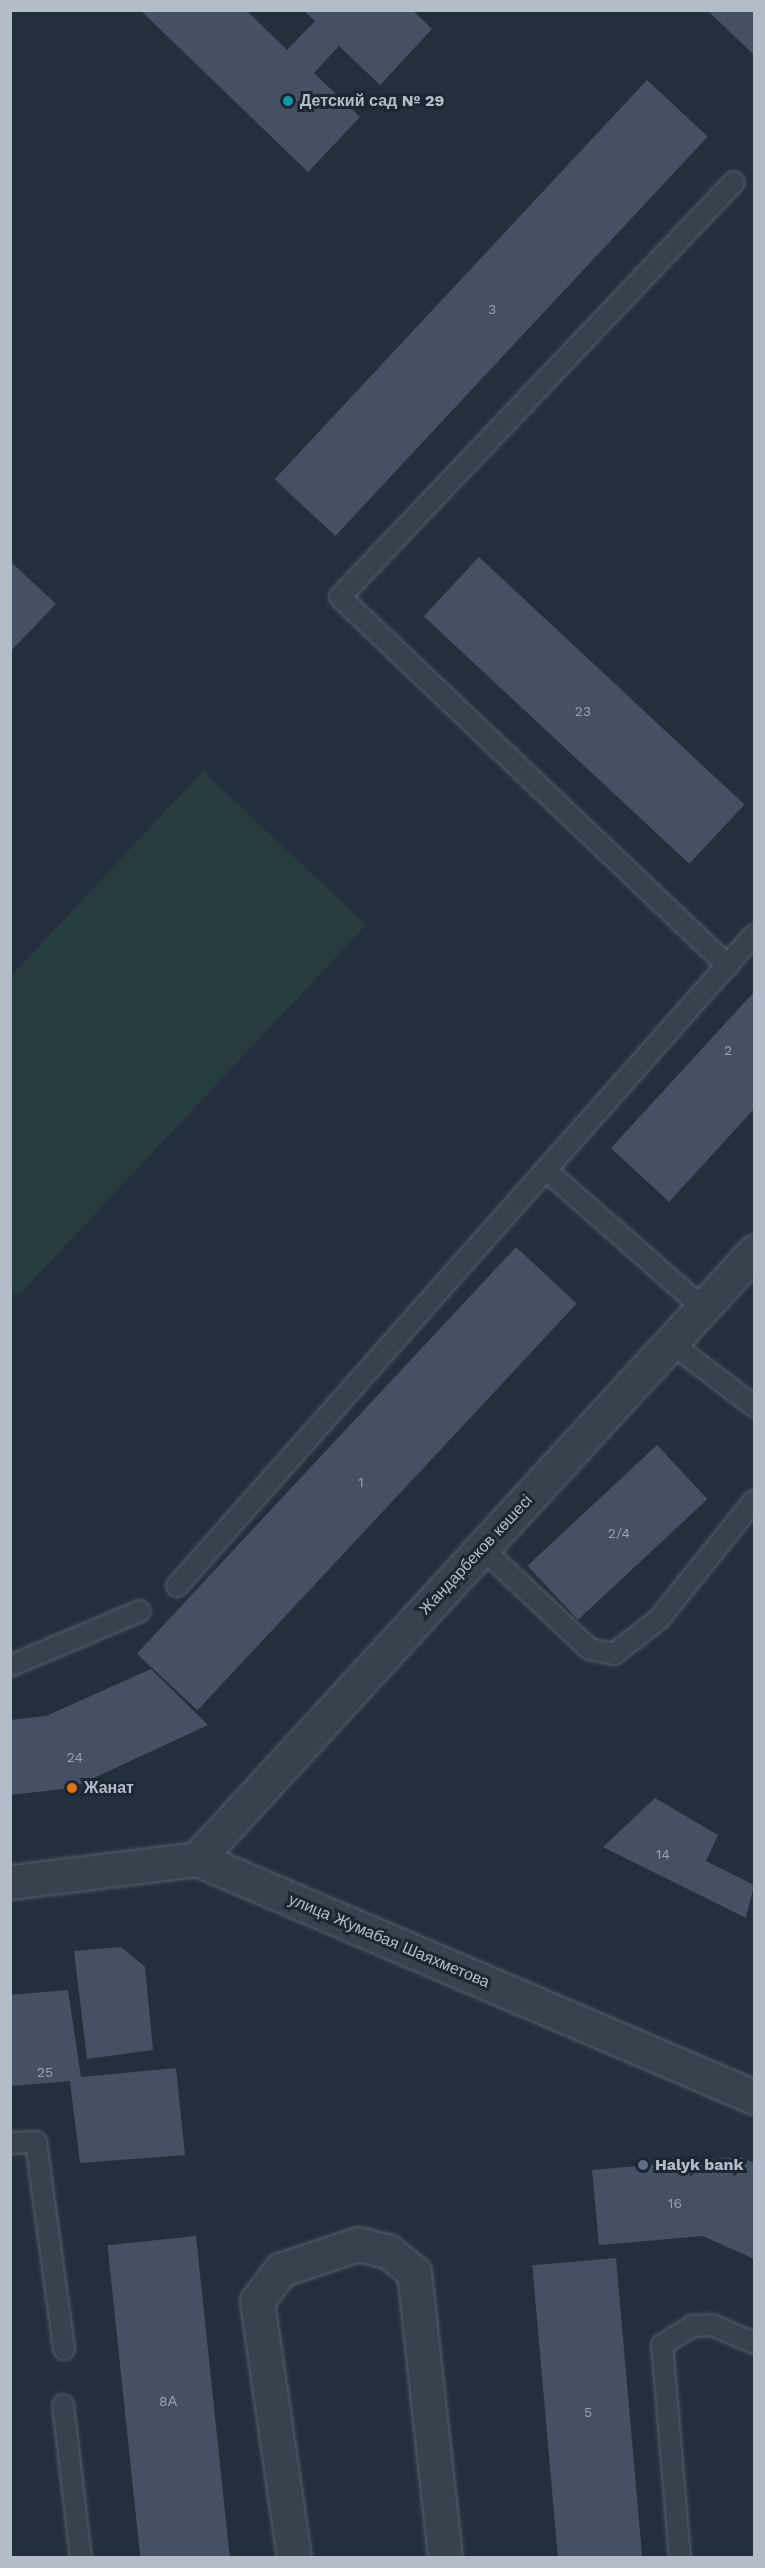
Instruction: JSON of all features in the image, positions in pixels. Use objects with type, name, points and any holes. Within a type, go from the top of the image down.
[{"type":"street","name":"Жандарбеков көшесі","points":[[197,1859],[754,1252]]},
{"type":"street","points":[[10,1882],[197,1859]]},
{"type":"street","name":"улица Жумабая Шаяхметова","points":[[197,1859],[754,2097]]},
{"type":"street","points":[[294,2558],[257,2301],[280,2271],[358,2244],[389,2252],[414,2272],[445,2558]]},
{"type":"lane","points":[[728,966],[340,597],[734,182]]},
{"type":"lane","points":[[177,1586],[754,935]]},
{"type":"lane","points":[[546,1170],[703,1308]]},
{"type":"lane","points":[[671,1343],[754,1406]]},
{"type":"lane","points":[[482,1548],[589,1649],[614,1654],[659,1619],[754,1501]]},
{"type":"lane","points":[[10,1666],[140,1611]]},
{"type":"lane","points":[[10,2144],[36,2142],[64,2349]]},
{"type":"lane","points":[[680,2558],[662,2345],[684,2329],[712,2325],[754,2343]]},
{"type":"lane","points":[[63,2405],[81,2558]]},
{"type":"green space","points":[[203,771],[366,925],[18,1296],[10,1289],[11,976]]},
{"type":"building","name":"Детский сад № 29","points":[[140,10],[246,10],[287,50],[315,21],[303,10],[412,10],[432,29],[380,85],[339,46],[314,73],[360,117],[308,172]]},
{"type":"building","points":[[707,10],[754,10],[754,55]]},
{"type":"building","points":[[647,80],[708,137],[335,536],[275,479]]},
{"type":"building","points":[[479,557],[744,805],[689,864],[424,616]]},
{"type":"building","points":[[10,561],[56,604],[10,652]]},
{"type":"building","points":[[754,992],[754,1109],[669,1202],[611,1148]]},
{"type":"building","points":[[516,1247],[577,1304],[198,1710],[137,1654]]},
{"type":"building","points":[[657,1445],[707,1499],[578,1620],[528,1566]]},
{"type":"building","points":[[151,1669],[208,1725],[72,1788],[10,1795],[10,1720],[46,1716]]},
{"type":"building","points":[[655,1798],[718,1835],[706,1861],[754,1885],[746,1918],[603,1847]]},
{"type":"building","points":[[121,1947],[145,1967],[153,2050],[87,2059],[74,1951]]},
{"type":"building","points":[[68,1990],[81,2077],[176,2068],[185,2155],[80,2163],[70,2081],[10,2086],[10,1995]]},
{"type":"building","points":[[740,2157],[754,2163],[754,2259],[703,2236],[599,2245],[592,2170]]},
{"type":"building","points":[[196,2236],[230,2558],[140,2558],[107,2245]]},
{"type":"building","points":[[616,2258],[642,2558],[558,2558],[532,2265]]},
{"type":"place","name":"Детский сад № 29","points":[[288,101]]},
{"type":"place","name":"Жанат","points":[[72,1788]]},
{"type":"place","name":"Halyk bank","points":[[643,2165]]}]
